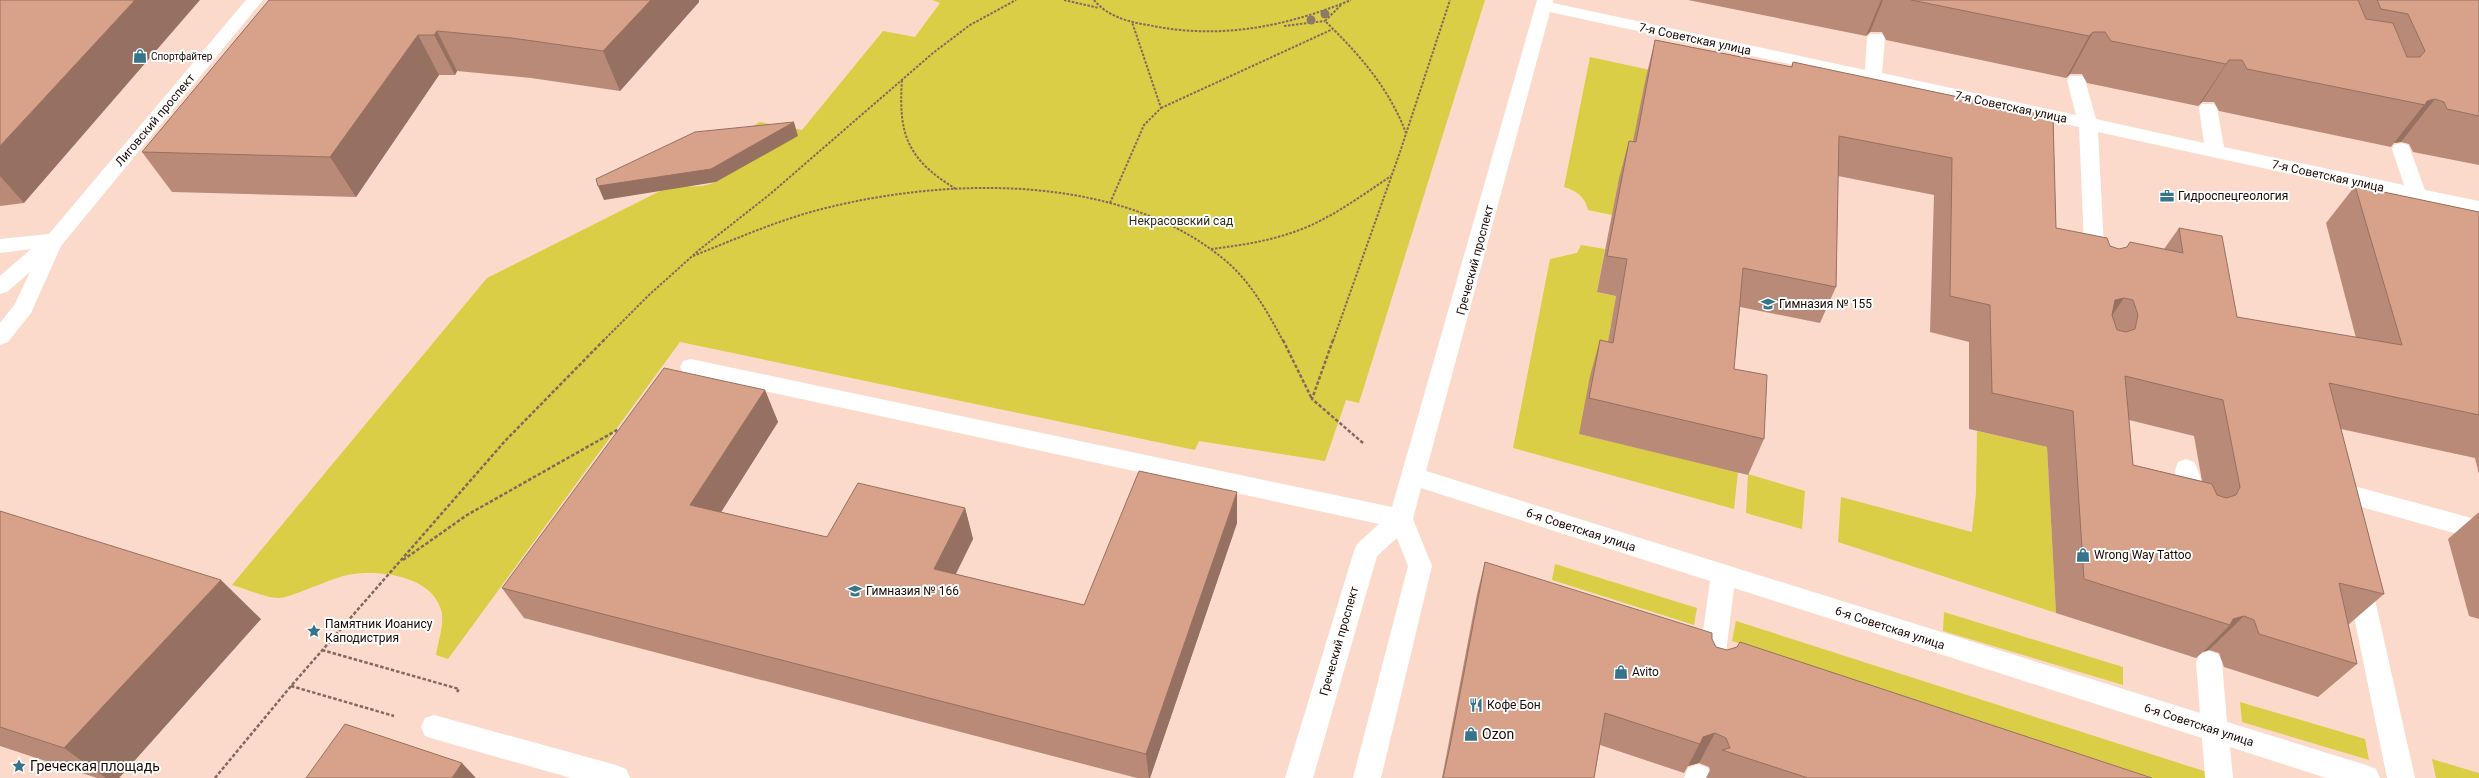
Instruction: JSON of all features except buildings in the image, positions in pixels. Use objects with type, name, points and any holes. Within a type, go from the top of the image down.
[{"type":"street","name":"Лиговский проспект","points":[[0,287],[55,240],[255,0]]},
{"type":"street","name":"7-я Советская улица","points":[[1545,3],[1873,77],[2417,195],[2478,211]]},
{"type":"street","name":"Греческий проспект","points":[[1299,778],[1366,551],[1401,519],[1415,477],[1545,3]]},
{"type":"street","points":[[1873,77],[1876,38]]},
{"type":"street","points":[[2076,80],[2088,124],[2095,277]]},
{"type":"street","points":[[2208,108],[2215,151]]},
{"type":"street","points":[[2401,149],[2417,195]]},
{"type":"street","name":"Лиговский проспект","points":[[0,337],[24,308],[55,240]]},
{"type":"street","points":[[0,246],[55,240]]},
{"type":"street","points":[[691,367],[1401,519],[1420,566],[1367,778]]},
{"type":"street","points":[[2186,468],[2195,522]]},
{"type":"street","name":"6-я Советская улица","points":[[1415,477],[2366,778]]},
{"type":"street","points":[[2346,521],[2339,491],[2479,530]]},
{"type":"street","points":[[2354,559],[2401,778]]},
{"type":"street","points":[[1711,669],[1723,575]]},
{"type":"street","points":[[2209,662],[2219,778]]},
{"type":"street","points":[[434,727],[616,778]]},
{"type":"path","points":[[215,778],[291,686],[505,441],[649,296],[691,257],[769,195],[902,79],[970,25],[1017,0]]},
{"type":"path","points":[[1064,0],[1099,8],[1132,22],[1163,30],[1222,34],[1325,21],[1333,15],[1341,4]]},
{"type":"path","points":[[1094,0],[1099,8]]},
{"type":"path","points":[[1275,27],[1351,0]]},
{"type":"path","points":[[1312,399],[1406,134],[1450,0]]},
{"type":"path","points":[[1325,21],[1356,53],[1388,94],[1399,113],[1406,134]]},
{"type":"path","points":[[1132,22],[1162,108]]},
{"type":"path","points":[[1110,204],[1144,125],[1162,108],[1333,29]]},
{"type":"path","points":[[902,79],[900,111],[902,127],[909,146],[919,163],[936,178],[956,189]]},
{"type":"path","points":[[1210,249],[1248,244],[1306,228],[1329,216],[1391,176]]},
{"type":"path","points":[[691,257],[767,227],[831,206],[930,189],[1036,192],[1110,204],[1145,214],[1174,227],[1210,249],[1226,261],[1246,282],[1267,314],[1312,399],[1362,443]]},
{"type":"path","points":[[398,564],[467,515],[621,429]]},
{"type":"path","points":[[291,686],[434,727],[458,689],[322,650]]},
{"type":"green space","name":"Некрасовский сад","points":[[932,0],[1485,0],[1359,403],[1346,400],[1325,461],[1199,441],[1195,450],[680,342],[448,659],[436,655],[442,624],[442,612],[440,607],[433,596],[423,587],[411,580],[381,574],[352,574],[283,598],[274,598],[262,595],[232,585],[487,278],[676,183],[698,186],[712,183],[725,177],[731,172],[720,145],[760,122],[802,130],[883,31],[915,37],[940,3]]},
{"type":"green space","points":[[1590,57],[1780,98],[1647,119],[1619,178],[1612,215],[1588,210],[1585,201],[1579,195],[1564,187]]},
{"type":"green space","points":[[1581,245],[1605,249],[1597,292],[1616,296],[1602,379],[1579,434],[1738,472],[1734,509],[1513,448],[1550,259],[1577,253]]},
{"type":"green space","points":[[1977,431],[2047,447],[2056,613],[1838,542],[1841,497],[1972,532],[1976,493]]},
{"type":"green space","points":[[1748,474],[1805,491],[1802,529],[1746,513]]},
{"type":"green space","points":[[1555,564],[1697,608],[1694,625],[1552,580]]},
{"type":"green space","points":[[1944,612],[2123,667],[2123,685],[1943,631]]},
{"type":"green space","points":[[1736,621],[2207,772],[2208,778],[2153,778],[1732,641]]},
{"type":"green space","points":[[2240,702],[2365,739],[2369,760],[2242,722]]},
{"type":"green space","points":[[2432,759],[2479,773],[2479,778],[2436,778]]},
{"type":"place","name":"Спортфайтер","points":[[140,56]]},
{"type":"place","name":"Гидроспецгеология","points":[[2167,196]]},
{"type":"place","name":"Гимназия № 155","points":[[1768,304]]},
{"type":"place","name":"Wrong Way Tattoo","points":[[2083,555]]},
{"type":"place","name":"Гимназия № 166","points":[[855,591]]},
{"type":"place","name":"Памятник Иоанису Каподистрия","points":[[314,631]]},
{"type":"place","name":"Avito","points":[[1621,672]]},
{"type":"place","name":"Кофе Бон","points":[[1476,705]]},
{"type":"place","name":"Ozon","points":[[1471,734]]},
{"type":"place","name":"Греческая площадь","points":[[19,766]]}]
